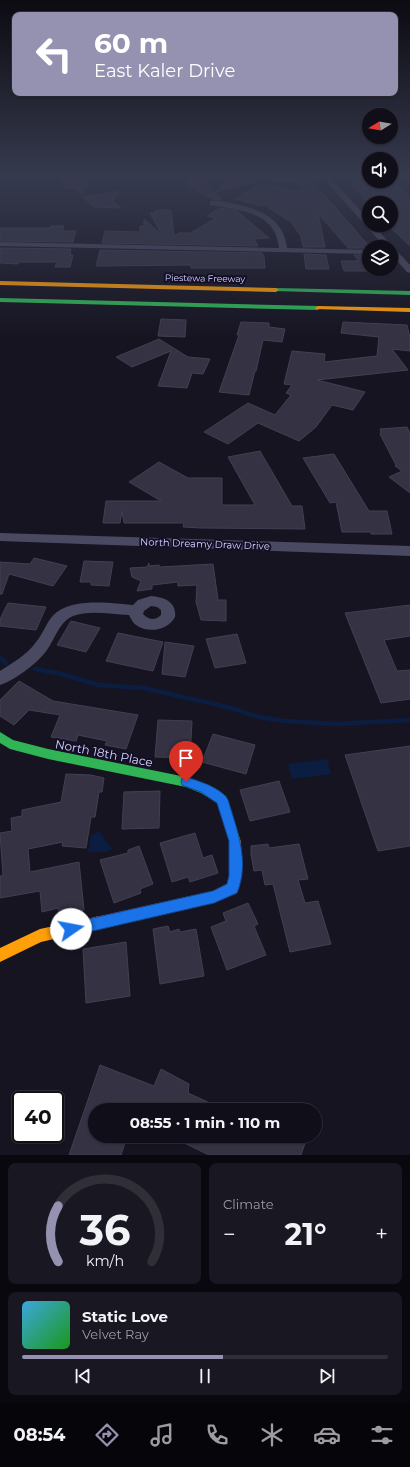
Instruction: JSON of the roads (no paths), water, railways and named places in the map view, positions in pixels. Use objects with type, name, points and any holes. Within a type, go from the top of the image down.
[{"type":"main road","name":"Piestewa Freeway","points":[[0,283],[410,293]]},
{"type":"main road","points":[[0,300],[410,310]]},
{"type":"main road","name":"North 18th Place","points":[[0,737],[10,744],[41,752],[186,782],[205,789],[222,800],[235,841],[236,876],[232,888],[214,897],[40,936],[0,955]]},
{"type":"street","points":[[277,231],[281,236],[284,250]]},
{"type":"street","points":[[375,232],[383,240]]},
{"type":"street","points":[[0,244],[362,252]]},
{"type":"street","points":[[398,257],[410,270]]},
{"type":"street","name":"North Dreamy Draw Drive","points":[[0,537],[410,551]]},
{"type":"street","points":[[0,679],[21,665],[40,649],[59,618],[66,613],[80,609],[136,611]]},
{"type":"water","points":[[327,759],[331,774],[292,779],[288,764]]},
{"type":"water","points":[[99,831],[112,849],[107,852],[88,852],[91,836]]},
{"type":"waterway","points":[[0,658],[6,663]]},
{"type":"waterway","points":[[35,669],[62,674],[98,685],[144,688],[231,708],[259,717],[284,721],[336,724],[410,720]]}]
